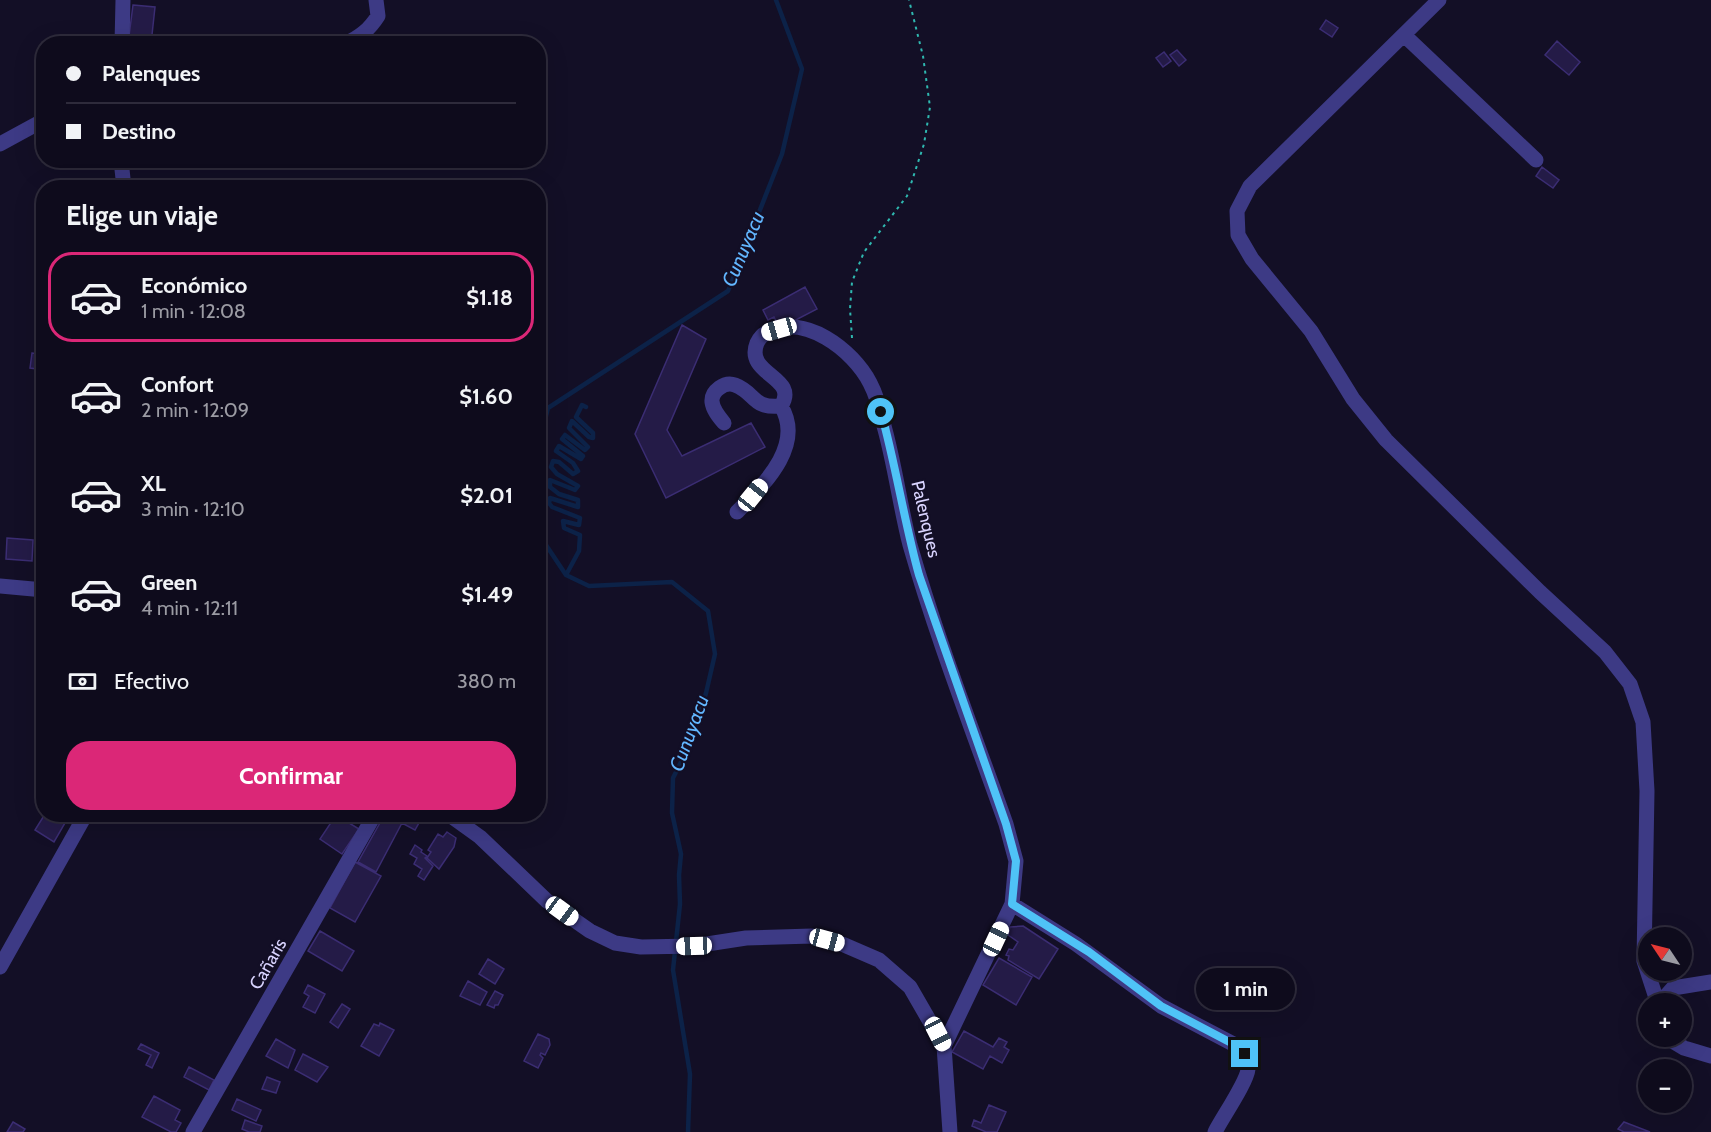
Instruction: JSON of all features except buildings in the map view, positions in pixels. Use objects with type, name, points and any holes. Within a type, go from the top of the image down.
[{"type":"street","points":[[122,36],[123,0]]},
{"type":"street","points":[[360,36],[370,29],[378,16],[376,0]]},
{"type":"street","points":[[1439,0],[1250,186],[1237,211],[1238,235],[1252,259],[1311,331],[1353,399],[1386,440],[1540,592],[1605,652],[1630,684],[1643,722],[1647,791],[1644,961],[1655,993]]},
{"type":"street","points":[[1404,35],[1536,160]]},
{"type":"street","points":[[0,144],[36,124]]},
{"type":"street","name":"Palenques","points":[[781,406],[785,400],[786,391],[755,359],[754,350],[759,339],[766,333],[796,327],[820,333],[854,362],[870,382],[891,450],[910,542],[924,592],[1009,833],[1016,861],[1012,904],[944,1046]]},
{"type":"street","points":[[724,423],[712,403],[713,394],[720,387],[735,385],[763,405],[781,406],[786,413],[789,427],[786,449],[767,477],[737,512]]},
{"type":"street","points":[[0,586],[36,590]]},
{"type":"street","points":[[0,967],[82,822]]},
{"type":"street","name":"Cañaris","points":[[193,1132],[370,822]]},
{"type":"street","points":[[459,822],[480,837],[547,901],[590,931],[615,943],[641,947],[694,946],[746,938],[812,936],[842,944],[879,960],[910,987],[932,1021],[944,1046],[950,1132]]},
{"type":"street","points":[[1012,904],[1085,950],[1161,1006],[1239,1047],[1245,1054],[1248,1069],[1215,1132]]},
{"type":"street","points":[[1668,993],[1672,988],[1711,982]]},
{"type":"street","points":[[1682,1047],[1711,1056]]},
{"type":"path","points":[[854,362],[850,309],[852,282],[864,252],[907,196],[924,144],[930,107],[923,56],[909,0]]},
{"type":"waterway","name":"Cunuyacu","points":[[546,416],[548,408],[728,291],[782,154],[802,69],[776,0]]},
{"type":"waterway","points":[[566,575],[579,551],[580,535],[564,528],[563,521],[579,525],[580,518],[552,507],[549,503],[550,498],[578,507],[578,500],[559,494],[550,487],[550,480],[575,490],[578,486],[557,474],[551,467],[553,461],[559,462],[573,474],[578,471],[573,463],[556,451],[559,446],[581,459],[583,456],[562,439],[565,435],[585,450],[588,447],[569,428],[572,421],[593,438],[593,433],[576,417],[582,405],[586,407]]},
{"type":"waterway","name":"Cunuyacu","points":[[546,545],[566,575],[589,586],[672,582],[708,611],[715,654],[690,744],[673,778],[672,813],[681,854],[680,904],[673,970],[690,1074],[688,1132]]},
{"type":"route","points":[[881,412],[910,542],[924,592],[1006,824],[1016,861],[1012,904],[1089,952],[1161,1006],[1239,1047],[1245,1054]]}]
